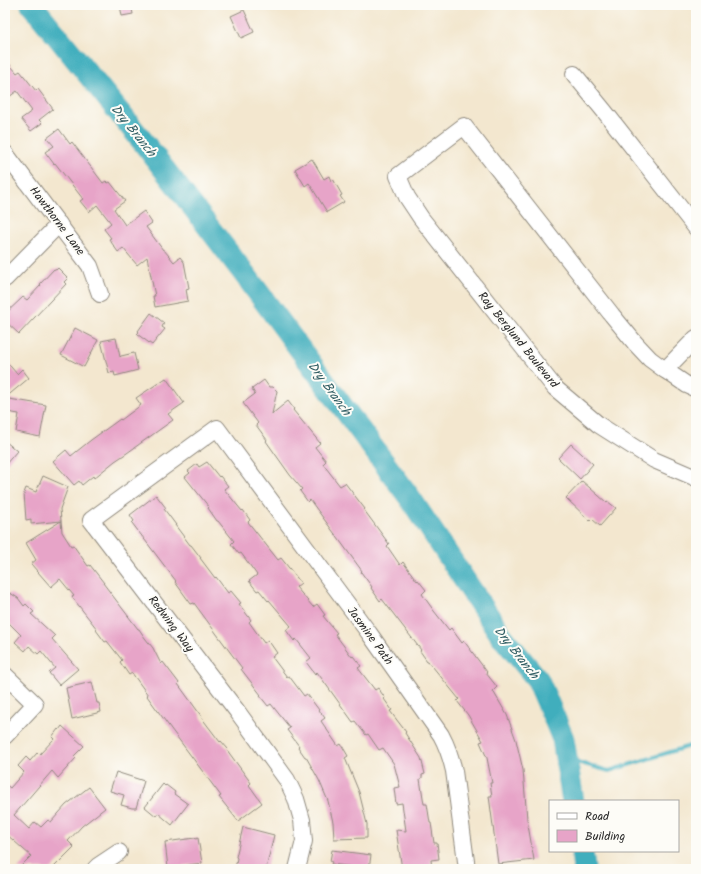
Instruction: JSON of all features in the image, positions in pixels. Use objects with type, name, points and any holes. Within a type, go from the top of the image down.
[{"type":"street","points":[[574,74],[696,228]]},
{"type":"street","name":"Ray Berglund Boulevard","points":[[665,370],[650,359],[621,326],[464,126],[398,176],[407,197],[420,218],[555,388],[599,425],[654,460],[696,478]]},
{"type":"street","name":"Hawthorne Lane","points":[[5,153],[90,266],[100,294]]},
{"type":"street","points":[[5,279],[59,224]]},
{"type":"street","points":[[696,338],[665,370],[687,385],[696,389]]},
{"type":"street","name":"Redwing Way","points":[[217,428],[91,520],[237,711],[287,780],[296,800],[302,820],[304,834],[304,841],[297,869]]},
{"type":"street","name":"Jasmine Path","points":[[217,428],[369,633],[441,735],[452,761],[454,771],[467,869]]},
{"type":"street","points":[[5,675],[35,704],[5,736]]},
{"type":"street","points":[[95,869],[119,852]]},
{"type":"building","points":[[120,5],[131,5],[133,14],[122,16]]},
{"type":"building","points":[[244,10],[254,32],[241,38],[231,16]]},
{"type":"building","points":[[5,59],[17,73],[20,71],[36,91],[38,89],[53,109],[39,120],[42,123],[31,131],[21,119],[32,111],[17,91],[5,100]]},
{"type":"building","points":[[59,129],[70,144],[72,142],[103,183],[106,181],[108,183],[110,182],[125,201],[114,209],[125,225],[144,211],[152,223],[146,227],[163,250],[174,262],[180,257],[184,262],[189,288],[186,289],[188,301],[155,307],[153,296],[155,296],[147,257],[137,265],[123,248],[118,252],[109,239],[111,238],[104,229],[111,223],[97,205],[89,212],[80,201],[83,199],[45,152],[54,146],[47,138]]},
{"type":"building","points":[[312,159],[324,179],[329,176],[331,181],[333,179],[342,195],[340,196],[344,202],[327,212],[309,183],[305,186],[295,169]]},
{"type":"building","points":[[58,268],[68,278],[64,282],[66,284],[19,334],[5,321],[5,314],[23,297],[27,300],[54,269],[56,270]]},
{"type":"building","points":[[151,313],[164,323],[162,327],[165,329],[152,345],[137,334]]},
{"type":"building","points":[[75,328],[98,340],[84,367],[61,355]]},
{"type":"building","points":[[116,338],[120,357],[134,353],[138,370],[115,376],[114,372],[109,373],[101,341]]},
{"type":"building","points":[[5,360],[17,374],[22,369],[29,378],[5,398]]},
{"type":"building","points":[[166,378],[184,403],[168,414],[173,420],[115,461],[94,478],[93,476],[82,485],[79,481],[74,485],[53,461],[66,450],[71,456],[120,419],[121,420],[141,405],[136,398]]},
{"type":"building","points":[[264,380],[269,387],[273,387],[277,391],[272,414],[288,401],[294,409],[293,410],[320,443],[315,447],[326,461],[323,464],[340,486],[345,483],[389,544],[387,546],[400,565],[403,562],[417,581],[418,580],[426,590],[422,594],[434,611],[449,630],[451,628],[462,643],[464,641],[497,687],[493,691],[507,715],[516,740],[523,770],[527,819],[534,860],[498,864],[489,796],[492,796],[490,783],[492,783],[487,758],[480,742],[483,741],[468,715],[457,701],[459,699],[427,661],[420,651],[421,650],[382,599],[380,601],[361,572],[362,571],[310,500],[308,502],[300,491],[302,489],[290,475],[256,425],[258,423],[243,403],[255,394],[252,389]]},
{"type":"building","points":[[9,399],[46,405],[40,437],[16,432],[19,414],[7,412]]},
{"type":"building","points":[[5,441],[17,451],[5,465]]},
{"type":"building","points":[[571,444],[593,464],[580,479],[558,458]]},
{"type":"building","points":[[207,462],[228,486],[224,489],[242,511],[243,510],[250,520],[248,522],[278,560],[281,558],[301,583],[296,587],[313,607],[317,604],[325,615],[323,616],[337,633],[335,634],[352,657],[353,656],[361,666],[358,668],[375,690],[378,688],[392,710],[390,711],[406,732],[405,733],[421,758],[425,774],[422,775],[422,778],[420,779],[424,804],[427,804],[434,843],[437,843],[439,859],[431,860],[432,869],[402,869],[396,830],[406,831],[402,803],[396,804],[394,788],[400,787],[394,764],[383,748],[379,750],[368,734],[366,735],[355,721],[353,722],[317,672],[315,674],[306,662],[311,658],[296,639],[294,641],[286,630],[291,626],[269,600],[268,601],[259,590],[257,591],[249,581],[257,575],[241,553],[239,554],[231,544],[234,541],[217,521],[208,508],[209,507],[185,477],[190,473],[188,471],[197,464],[199,467]]},
{"type":"building","points":[[43,476],[68,487],[60,509],[62,532],[71,546],[73,545],[88,566],[90,565],[139,629],[153,648],[161,664],[163,662],[179,683],[178,684],[201,717],[220,742],[221,741],[228,749],[227,750],[251,783],[249,785],[262,803],[238,821],[219,797],[221,796],[147,696],[148,695],[132,673],[129,675],[120,662],[122,660],[96,630],[97,629],[72,597],[74,596],[60,579],[51,587],[31,564],[36,560],[26,543],[61,521],[31,524],[31,519],[26,520],[24,493],[26,488],[36,492]]},
{"type":"building","points":[[582,481],[606,502],[607,501],[616,508],[600,526],[592,519],[590,521],[566,498]]},
{"type":"building","points":[[156,495],[166,508],[164,509],[175,525],[215,578],[216,577],[228,593],[231,591],[241,603],[239,604],[251,620],[249,622],[264,643],[268,640],[277,653],[272,657],[304,696],[307,694],[325,718],[321,721],[338,746],[341,744],[348,756],[345,758],[359,792],[367,824],[367,838],[334,839],[333,822],[328,801],[319,780],[306,757],[287,730],[290,728],[271,704],[268,706],[260,696],[261,695],[241,669],[242,668],[194,603],[191,604],[175,582],[176,581],[132,523],[134,521],[130,515]]},
{"type":"building","points":[[10,593],[18,598],[24,606],[26,604],[34,612],[31,614],[55,636],[52,639],[78,669],[59,685],[49,673],[55,668],[41,651],[38,654],[29,646],[25,651],[15,642],[21,635],[5,619],[5,598]]},
{"type":"building","points":[[92,682],[97,703],[99,703],[101,712],[72,719],[66,688]]},
{"type":"building","points":[[62,726],[84,746],[74,756],[76,758],[58,778],[52,771],[14,815],[29,829],[35,822],[41,827],[48,820],[51,822],[66,805],[89,787],[105,808],[82,826],[68,841],[74,847],[52,869],[18,869],[31,856],[5,833],[5,784],[10,788],[24,772],[18,766],[26,757],[30,761],[37,753],[39,755],[54,739],[52,737]]},
{"type":"building","points":[[116,772],[144,781],[136,808],[121,805],[124,795],[110,791]]},
{"type":"building","points":[[163,784],[175,792],[174,794],[188,804],[172,825],[158,813],[156,816],[145,807]]},
{"type":"building","points":[[243,827],[274,835],[266,869],[235,869],[236,857]]},
{"type":"building","points":[[198,838],[202,863],[168,868],[165,842]]},
{"type":"building","points":[[332,850],[371,855],[369,869],[331,864],[332,862],[330,861]]},
{"type":"waterway","name":"Dry Branch","points":[[32,5],[144,143],[246,276],[410,498],[501,635],[538,680],[563,739],[573,800]]},
{"type":"waterway","points":[[566,759],[609,771],[696,744]]},
{"type":"waterway","name":"Dry Branch","points":[[582,852],[584,869]]}]
